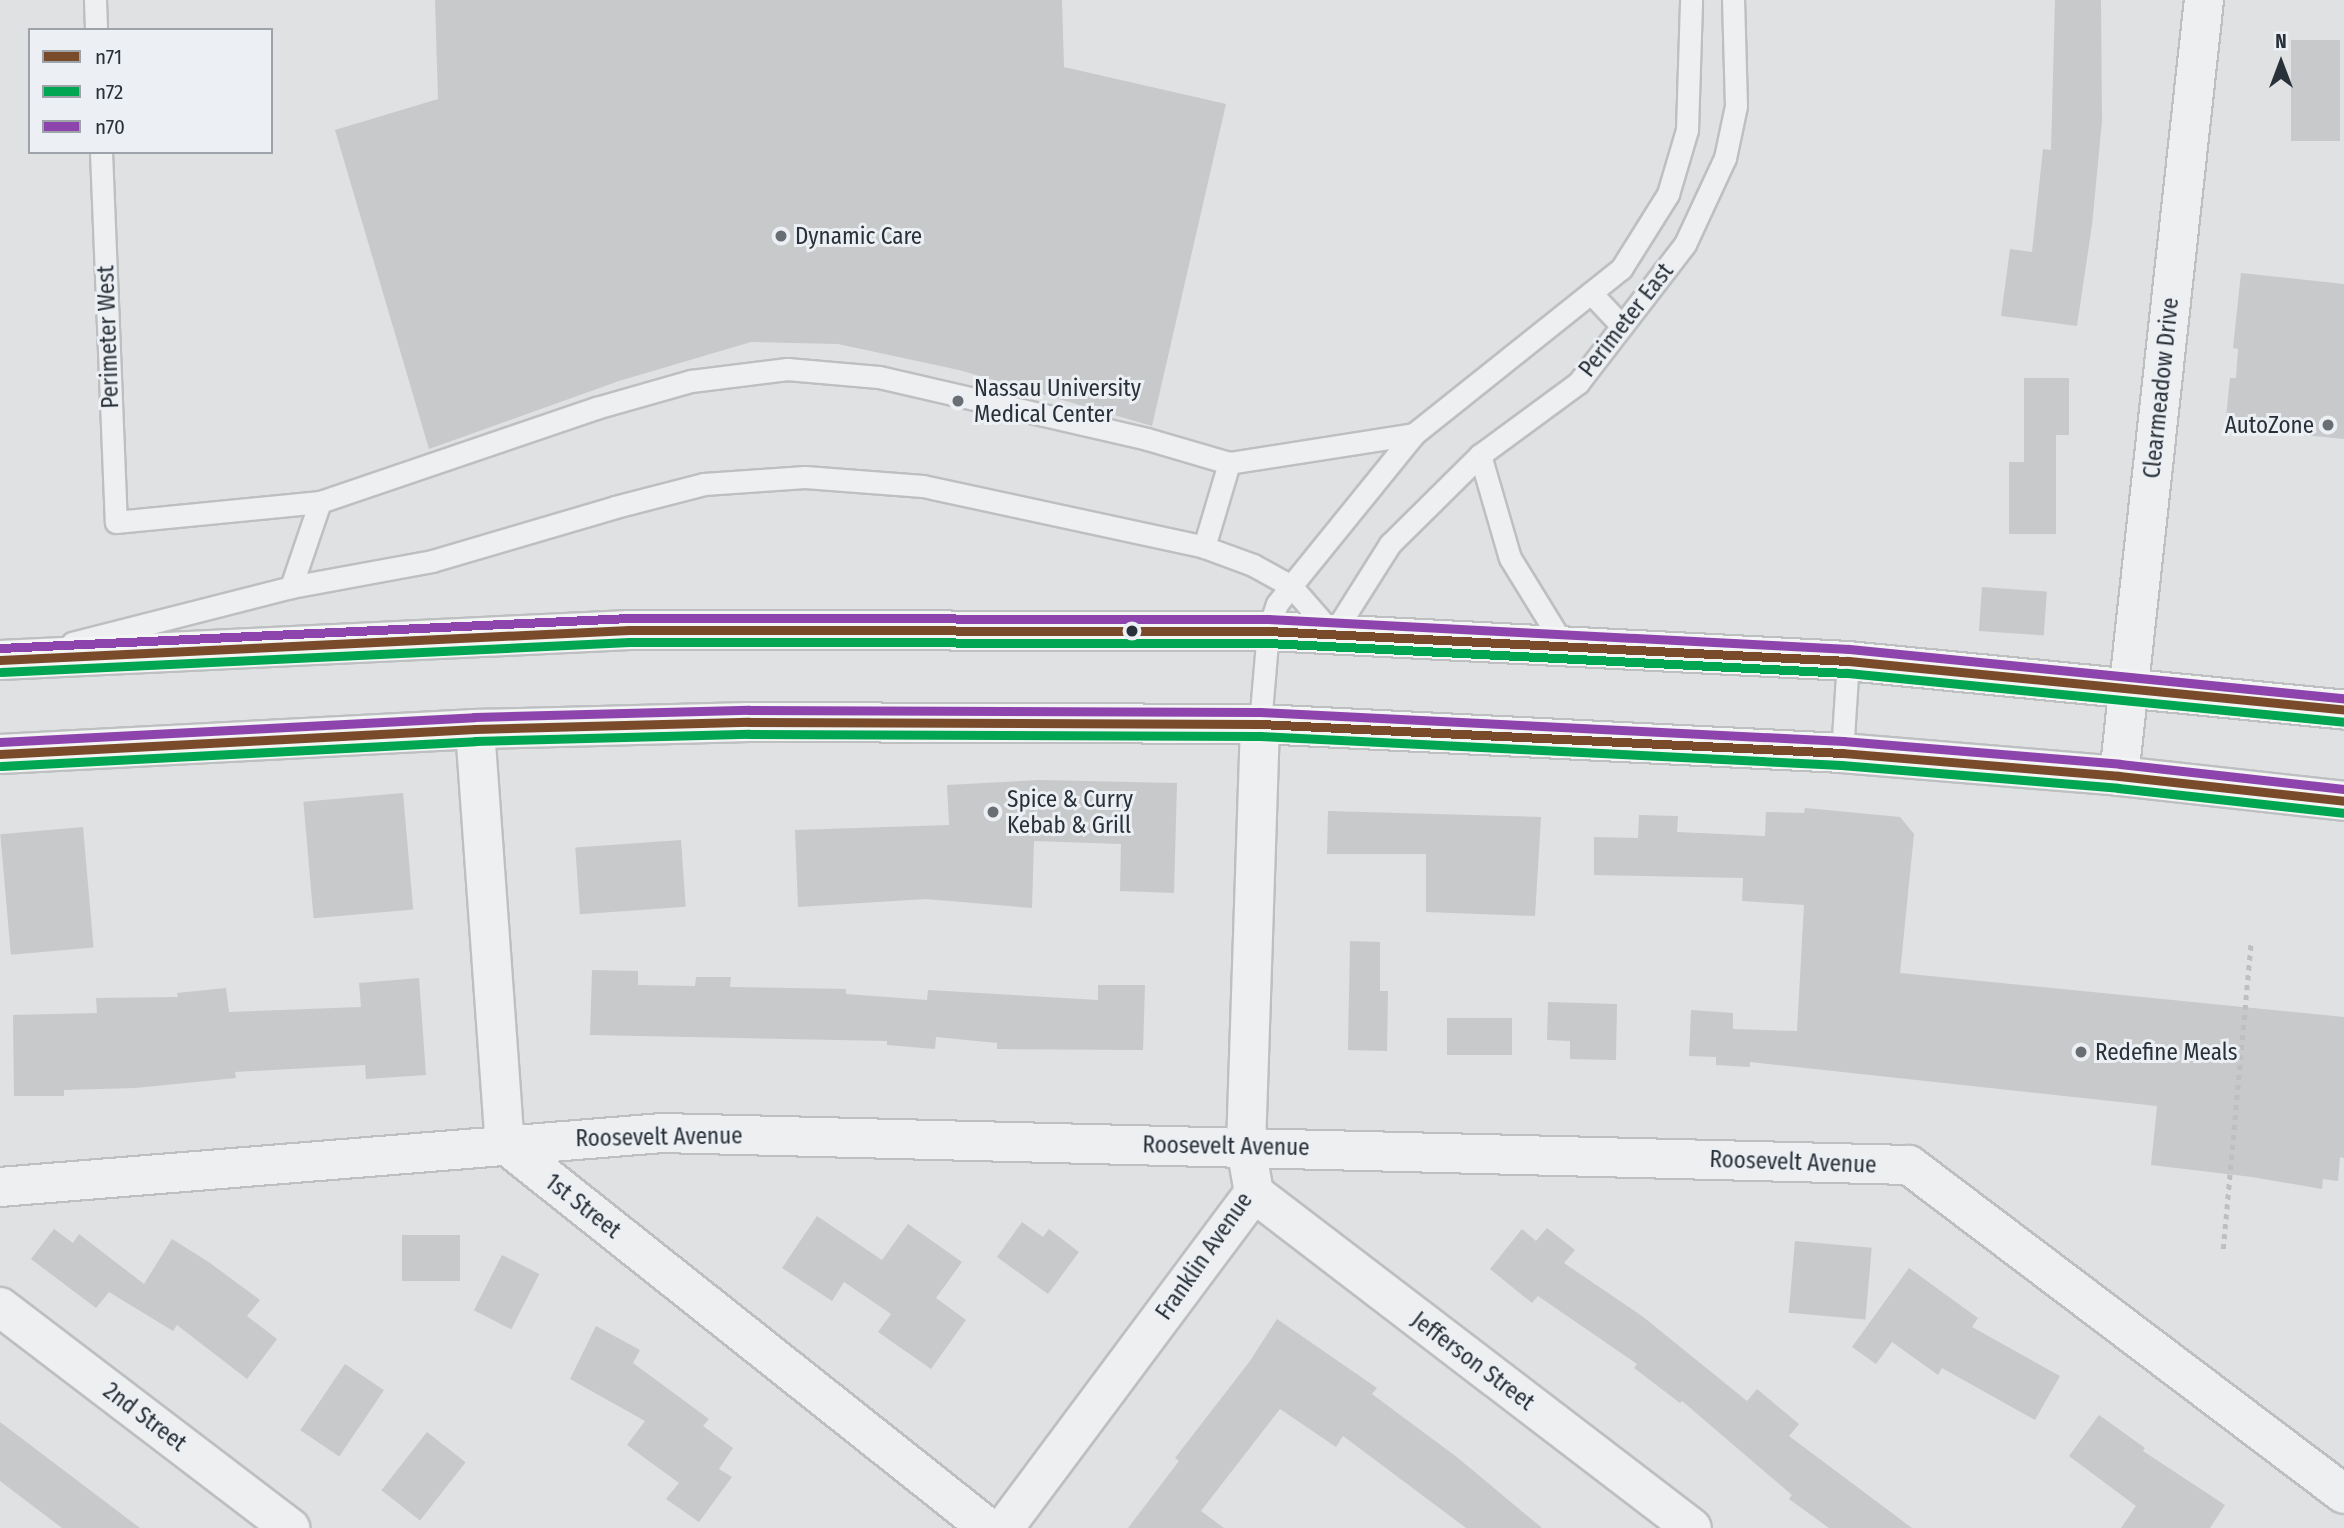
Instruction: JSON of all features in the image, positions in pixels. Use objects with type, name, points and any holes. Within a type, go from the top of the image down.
[{"type":"main road","points":[[3,660],[629,630],[1268,631],[1563,644],[1847,661],[2344,710]]},
{"type":"main road","points":[[0,754],[475,729],[750,722],[1260,724],[1842,753],[2119,776],[2344,801]]},
{"type":"street","name":"Clearmeadow Drive","points":[[2119,776],[2204,0]]},
{"type":"street","name":"Franklin Avenue","points":[[1004,1528],[1254,1193],[1246,1147],[1260,724]]},
{"type":"street","points":[[475,729],[505,1144]]},
{"type":"street","name":"Roosevelt Avenue","points":[[0,1187],[662,1133],[1909,1165],[2344,1494]]},
{"type":"street","name":"1st Street","points":[[505,1144],[988,1528]]},
{"type":"street","name":"Jefferson Street","points":[[1254,1193],[1692,1528]]},
{"type":"street","name":"2nd Street","points":[[0,1307],[290,1528]]},
{"type":"lane","points":[[95,0],[96,28]]},
{"type":"lane","points":[[1260,724],[1268,631],[1277,604],[1290,586],[1414,434],[1621,269],[1668,194],[1688,130],[1691,0]]},
{"type":"lane","name":"Perimeter East","points":[[1333,634],[1390,544],[1480,455],[1578,383],[1685,244],[1725,158],[1736,106],[1733,0]]},
{"type":"lane","name":"Perimeter West","points":[[101,154],[116,522],[320,502]]},
{"type":"lane","points":[[1591,293],[1622,326]]},
{"type":"lane","points":[[292,587],[320,502],[596,408],[679,385],[787,369],[879,377],[1147,439],[1228,463],[1414,434]]},
{"type":"lane","points":[[1480,455],[1510,558],[1563,644]]},
{"type":"lane","points":[[1204,547],[1228,463]]},
{"type":"lane","points":[[3,660],[292,587],[432,561],[704,484],[805,477],[923,486],[1204,547],[1253,565],[1290,586],[1333,634]]},
{"type":"lane","points":[[1842,753],[1847,661]]},
{"type":"path","points":[[2223,1249],[2251,944]]},
{"type":"building","name":"Dynamic Care","points":[[435,0],[1062,0],[1064,67],[1226,104],[1152,426],[959,370],[838,344],[751,342],[619,381],[429,449],[335,130],[438,99]]},
{"type":"building","points":[[2055,0],[2101,0],[2102,121],[2092,225],[2077,326],[2001,316],[2010,249],[2032,252],[2043,149],[2051,150]]},
{"type":"building","points":[[2291,40],[2340,40],[2340,141],[2291,141]]},
{"type":"building","points":[[2241,273],[2344,284],[2344,439],[2225,427],[2230,378],[2236,378],[2238,349],[2233,348]]},
{"type":"building","points":[[2024,378],[2069,378],[2069,435],[2056,435],[2056,534],[2009,534],[2009,462],[2024,462]]},
{"type":"building","points":[[1982,587],[2047,592],[2044,635],[1979,631]]},
{"type":"building","points":[[1039,780],[1177,783],[1174,893],[1120,891],[1121,844],[1034,841],[1032,908],[926,899],[798,907],[795,830],[949,825],[947,785]]},
{"type":"building","points":[[403,793],[413,910],[314,918],[303,802]]},
{"type":"building","points":[[1805,808],[1900,817],[1914,834],[1900,973],[2344,1017],[2344,1158],[2340,1157],[2338,1181],[2323,1179],[2322,1189],[2252,1177],[2151,1165],[2157,1106],[1750,1062],[1750,1067],[1716,1065],[1716,1057],[1689,1056],[1691,1010],[1733,1013],[1733,1029],[1797,1031],[1804,905],[1742,901],[1743,878],[1594,875],[1594,837],[1638,838],[1639,815],[1678,816],[1677,832],[1765,836],[1766,812],[1804,813]]},
{"type":"building","points":[[1328,811],[1541,817],[1535,916],[1426,912],[1426,854],[1327,854]]},
{"type":"building","points":[[83,827],[94,948],[11,955],[0,834]]},
{"type":"building","points":[[681,840],[686,907],[580,914],[575,847]]},
{"type":"building","points":[[1350,941],[1380,942],[1380,991],[1388,991],[1387,1051],[1348,1050]]},
{"type":"building","points":[[592,970],[638,971],[638,985],[695,986],[696,977],[731,977],[730,987],[846,989],[846,994],[927,1000],[928,990],[1098,1000],[1098,985],[1145,985],[1143,1050],[997,1049],[997,1043],[936,1037],[935,1049],[887,1045],[887,1041],[590,1035]]},
{"type":"building","points":[[419,978],[426,1075],[366,1079],[365,1065],[235,1072],[236,1078],[135,1088],[64,1090],[64,1096],[14,1096],[13,1015],[97,1013],[96,998],[178,997],[177,993],[226,988],[229,1012],[361,1007],[359,983]]},
{"type":"building","points":[[1548,1002],[1617,1004],[1616,1060],[1570,1059],[1570,1041],[1547,1040]]},
{"type":"building","points":[[1447,1018],[1512,1018],[1512,1055],[1447,1055]]},
{"type":"building","points":[[817,1216],[882,1260],[908,1224],[962,1262],[936,1298],[966,1320],[931,1369],[878,1332],[891,1314],[844,1282],[832,1301],[782,1268]]},
{"type":"building","points":[[1022,1222],[1043,1237],[1049,1229],[1079,1252],[1048,1294],[997,1257]]},
{"type":"building","points":[[1547,1228],[1575,1250],[1564,1263],[1642,1316],[1747,1401],[1757,1389],[1799,1424],[1789,1436],[1912,1528],[1829,1528],[1789,1499],[1792,1495],[1682,1401],[1680,1403],[1634,1368],[1637,1364],[1538,1296],[1532,1303],[1490,1269],[1522,1229],[1536,1241]]},
{"type":"building","points":[[54,1229],[73,1243],[79,1234],[144,1284],[172,1239],[260,1300],[247,1316],[277,1339],[247,1379],[177,1325],[173,1331],[109,1292],[96,1308],[31,1259]]},
{"type":"building","points":[[402,1235],[460,1235],[460,1281],[402,1281]]},
{"type":"building","points":[[1795,1241],[1872,1248],[1865,1319],[1789,1313]]},
{"type":"building","points":[[502,1255],[539,1274],[511,1329],[474,1310]]},
{"type":"building","points":[[1909,1268],[1978,1318],[1972,1327],[2060,1376],[2035,1420],[1942,1368],[1938,1375],[1892,1342],[1876,1364],[1852,1347]]},
{"type":"building","points":[[1277,1319],[1377,1388],[1372,1394],[1458,1458],[1542,1528],[1466,1528],[1343,1436],[1336,1447],[1280,1409],[1201,1511],[1224,1528],[1128,1528],[1179,1461],[1175,1458],[1250,1361]]},
{"type":"building","points":[[596,1326],[640,1350],[633,1363],[709,1419],[703,1426],[733,1448],[719,1469],[732,1477],[699,1522],[666,1499],[679,1483],[627,1445],[645,1421],[570,1379]]},
{"type":"building","points":[[345,1364],[384,1390],[339,1457],[300,1430]]},
{"type":"building","points":[[2099,1415],[2145,1448],[2143,1451],[2225,1505],[2210,1528],[2121,1528],[2136,1506],[2069,1456]]},
{"type":"building","points":[[0,1422],[140,1528],[62,1528],[0,1481]]},
{"type":"building","points":[[427,1432],[466,1462],[420,1520],[381,1490]]},
{"type":"transit line","name":"n70","points":[[0,648],[629,618],[1268,619],[1849,649],[2344,698]]},
{"type":"transit line","name":"n71","points":[[0,660],[629,630],[1268,631],[1848,661],[2344,710]]},
{"type":"transit line","name":"n72","points":[[1,672],[629,642],[1268,643],[1847,673],[2343,722]]},
{"type":"transit line","name":"n70","points":[[0,742],[474,717],[749,710],[1260,712],[1843,741],[2120,764],[2344,789]]},
{"type":"transit line","name":"n71","points":[[0,754],[475,729],[749,722],[1260,724],[1842,753],[2119,776],[2344,801]]},
{"type":"transit line","name":"n72","points":[[1,766],[475,741],[749,734],[1260,736],[1841,765],[2118,788],[2343,813]]},
{"type":"place","name":"Dynamic Care","points":[[781,236]]},
{"type":"place","name":"Nassau University Medical Center","points":[[958,401]]},
{"type":"place","name":"AutoZone","points":[[2328,425]]},
{"type":"place","name":"Spice & Curry Kebab & Grill","points":[[993,812]]},
{"type":"place","name":"Redefine Meals","points":[[2081,1052]]}]
